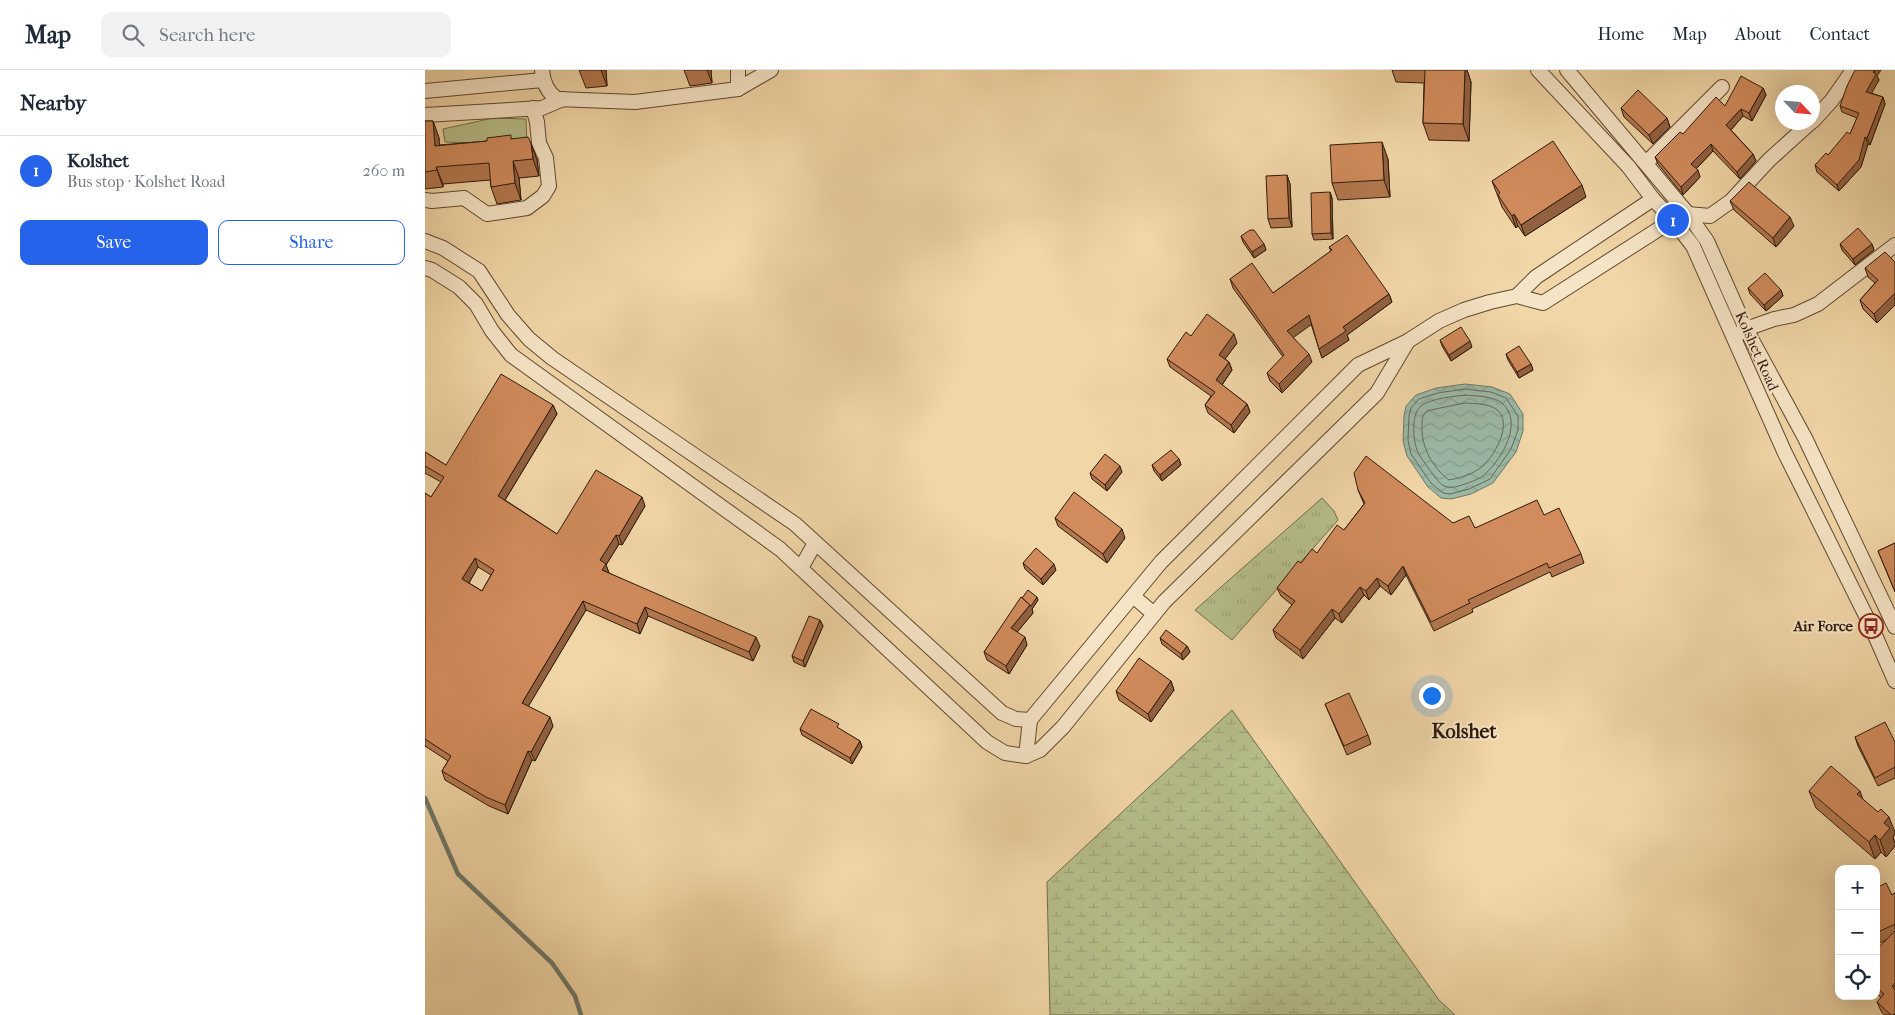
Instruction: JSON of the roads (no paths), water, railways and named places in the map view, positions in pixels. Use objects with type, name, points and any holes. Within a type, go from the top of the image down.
[{"type":"street","points":[[738,70],[738,89]]},
{"type":"street","points":[[425,91],[543,75],[550,94],[557,99],[635,102],[738,89],[771,70]]},
{"type":"street","name":"Kolshet Road","points":[[1539,70],[1628,166],[1693,246],[1784,451],[1871,626],[1895,681]]},
{"type":"street","name":"Kolshet Road","points":[[1567,70],[1688,214],[1707,241],[1746,329],[1805,438],[1893,622]]},
{"type":"street","points":[[1820,113],[1832,100],[1853,70]]},
{"type":"street","points":[[1645,162],[1722,87]]},
{"type":"street","points":[[425,115],[542,108],[563,100]]},
{"type":"street","points":[[425,200],[465,198],[487,214],[527,208],[543,196],[549,186],[545,158],[539,143],[537,122],[533,108]]},
{"type":"street","points":[[1025,756],[1030,720],[1161,562],[1358,364],[1464,310],[1517,296],[1543,303],[1673,220],[1688,214],[1710,216],[1731,201],[1769,160],[1803,130]]},
{"type":"street","points":[[1517,296],[1536,276],[1653,199]]},
{"type":"street","points":[[425,241],[443,248],[479,271],[509,315],[529,339],[552,358],[795,524],[1002,712],[1016,719],[1030,720]]},
{"type":"street","points":[[1733,337],[1746,329],[1794,315],[1818,304],[1895,244]]},
{"type":"street","points":[[425,268],[432,270],[459,287],[476,304],[492,331],[511,356],[780,548],[987,742],[1005,753],[1025,756],[1040,750],[1063,727],[1164,602],[1377,393],[1407,340]]},
{"type":"street","points":[[537,374],[552,358]]},
{"type":"street","points":[[801,568],[815,543]]},
{"type":"street","points":[[1133,596],[1154,614]]},
{"type":"street","points":[[1871,626],[1893,622]]},
{"type":"water","points":[[1465,384],[1492,387],[1510,394],[1523,414],[1523,431],[1516,452],[1493,483],[1471,494],[1451,499],[1441,498],[1428,487],[1407,456],[1403,441],[1406,406],[1416,395],[1436,388]]},
{"type":"waterway","points":[[425,798],[458,874],[552,963],[575,996],[581,1015]]},
{"type":"place","name":"Kolshet","points":[[1673,220]]},
{"type":"place","name":"Air Force","points":[[1871,626]]},
{"type":"district","name":"Kolshet","points":[[1464,731]]}]
